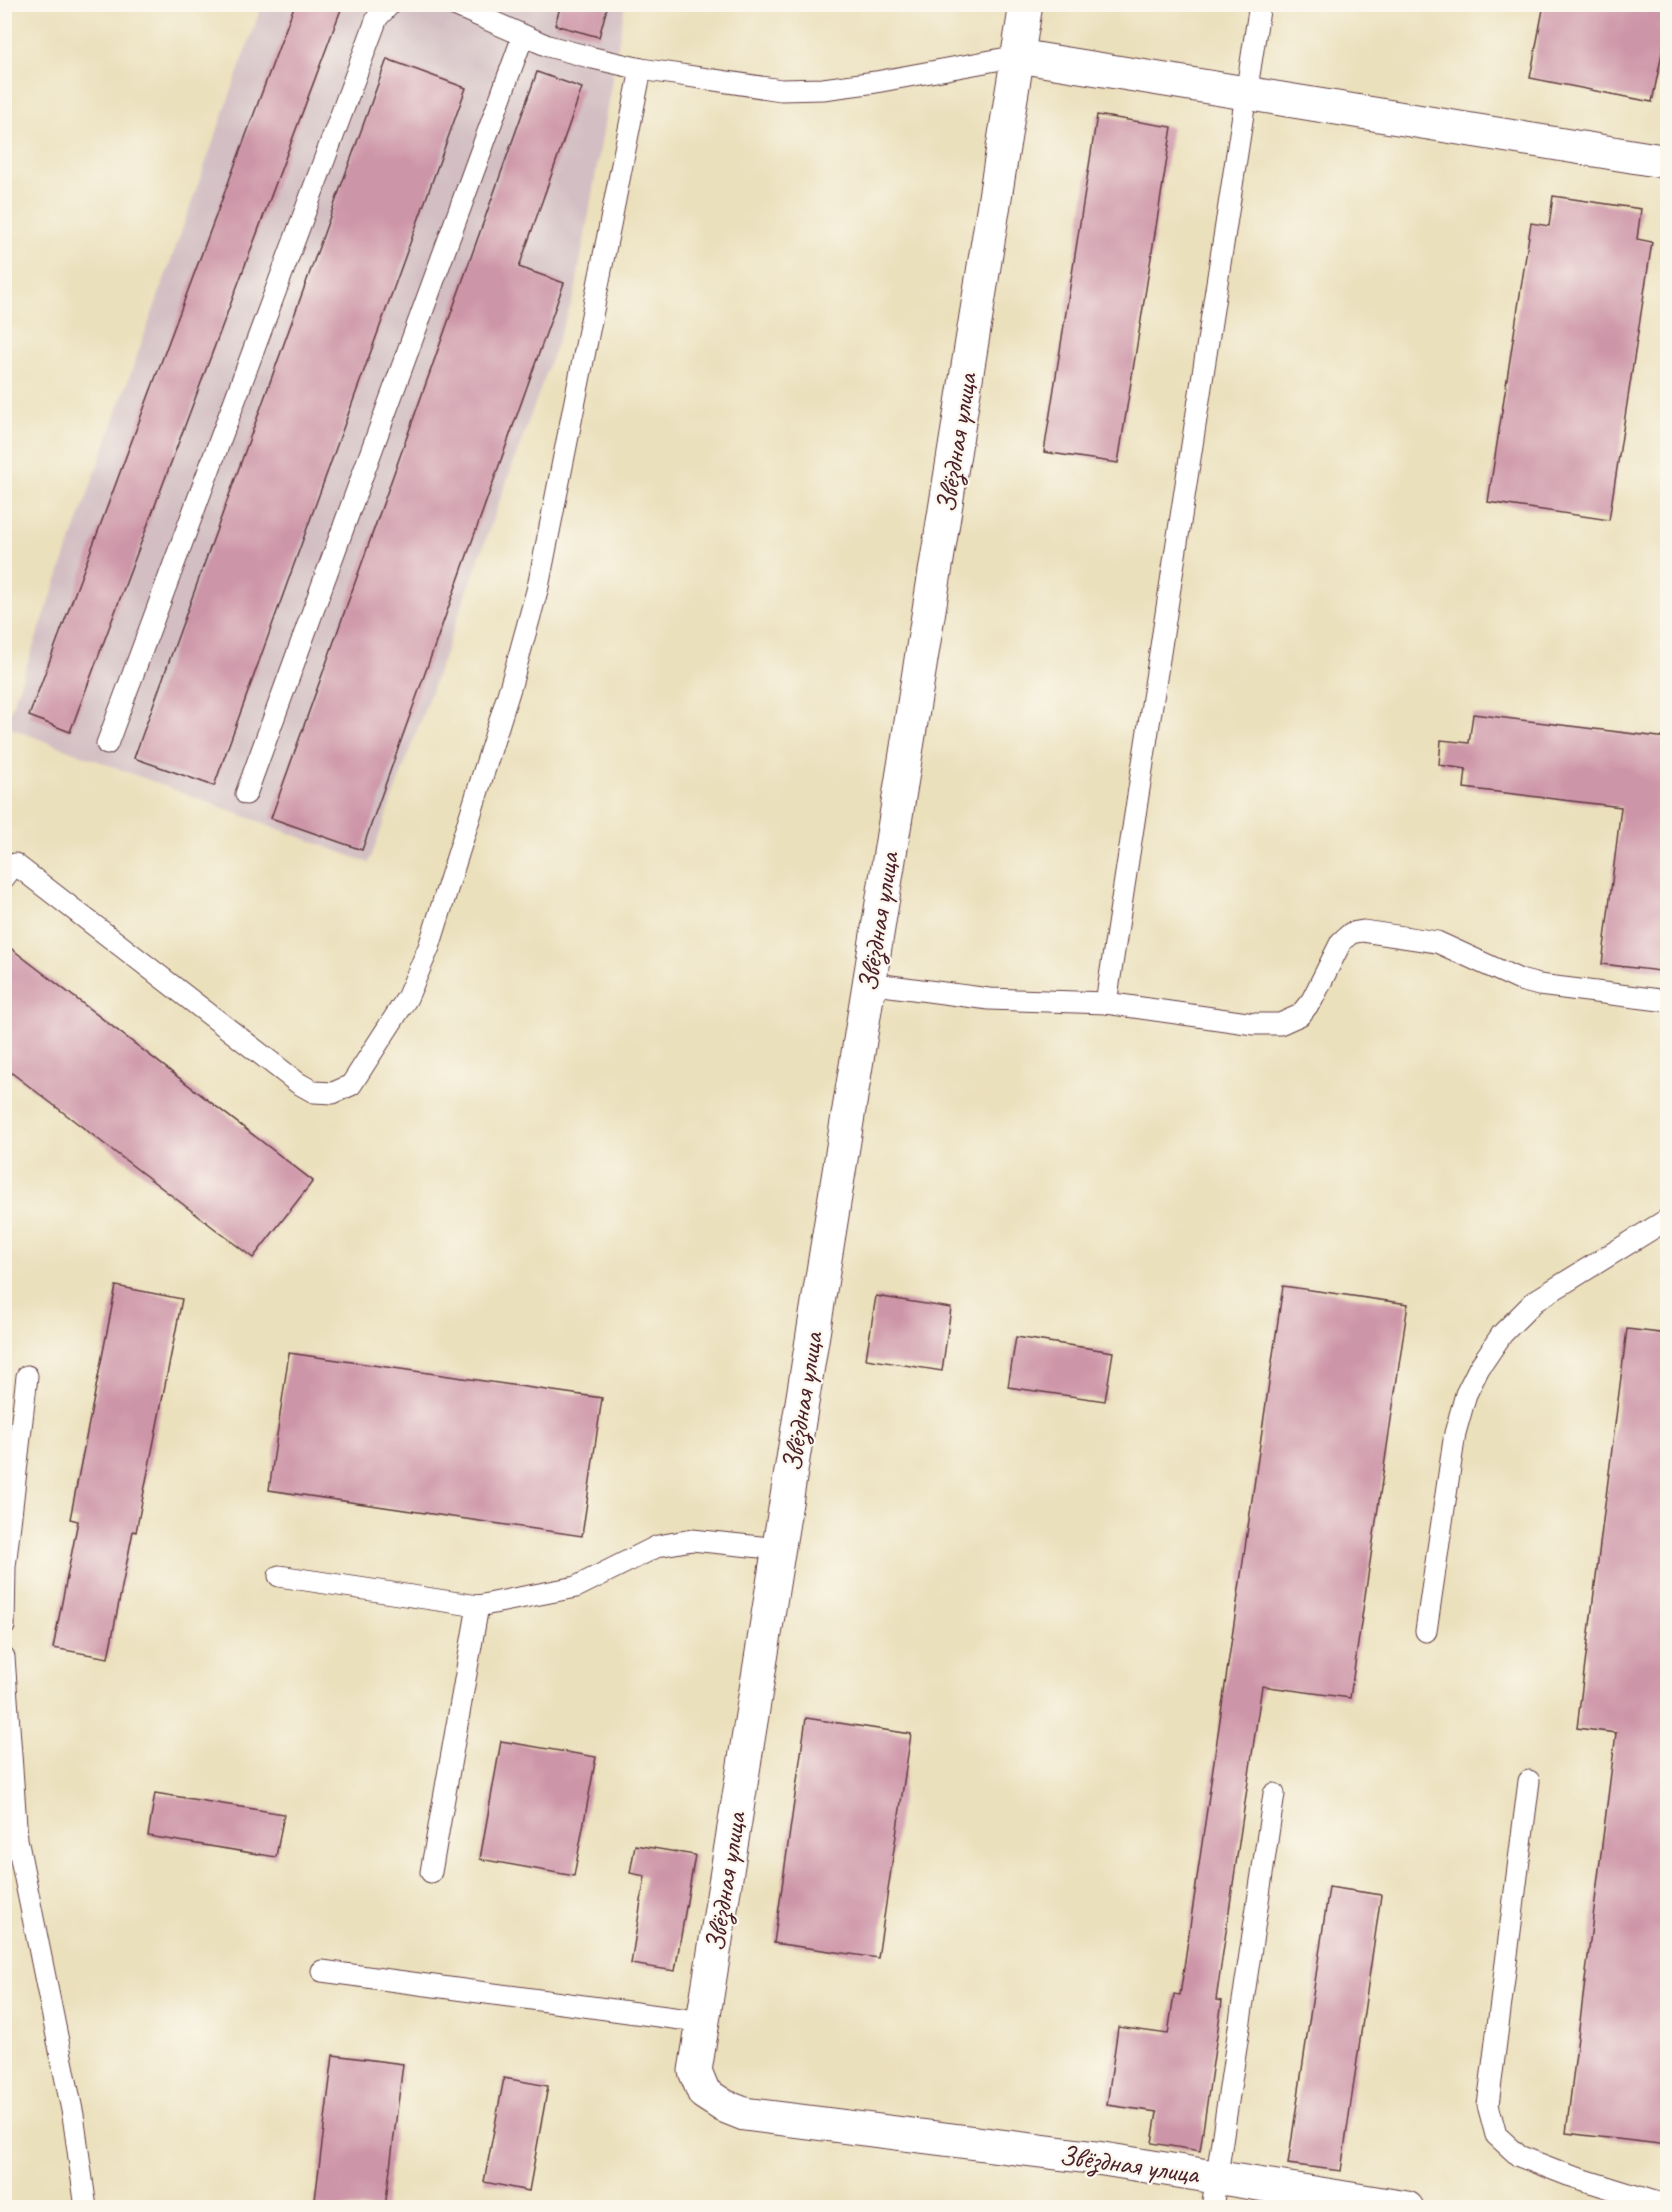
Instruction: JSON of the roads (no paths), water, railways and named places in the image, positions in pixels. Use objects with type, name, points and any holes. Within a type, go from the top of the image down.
[{"type":"street","name":"Звёздная улица","points":[[1026,4],[695,2071],[704,2093],[724,2106],[744,2114],[1097,2158],[1214,2192],[1407,2208]]},
{"type":"street","points":[[1018,56],[1668,162]]},
{"type":"lane","points":[[107,744],[377,18],[390,4]]},
{"type":"lane","points":[[452,4],[548,46],[641,69],[781,90],[823,89],[876,82],[1018,56]]},
{"type":"lane","points":[[1106,1004],[1260,4]]},
{"type":"lane","points":[[246,794],[523,36]]},
{"type":"lane","points":[[8,865],[298,1083],[314,1092],[333,1093],[351,1085],[407,998],[429,947],[511,685],[538,587],[641,69]]},
{"type":"lane","points":[[868,982],[989,999],[1106,1004],[1254,1024],[1280,1024],[1300,1015],[1312,1000],[1341,942],[1352,933],[1363,931],[1437,942],[1520,980],[1539,985],[1668,1001]]},
{"type":"lane","points":[[1426,1631],[1455,1433],[1466,1394],[1479,1368],[1502,1334],[1535,1300],[1668,1219]]},
{"type":"lane","points":[[4,1626],[5,1567],[27,1376]]},
{"type":"lane","points":[[279,1576],[478,1606],[576,1587],[658,1546],[692,1540],[779,1549]]},
{"type":"lane","points":[[431,1872],[478,1606]]},
{"type":"lane","points":[[4,1657],[17,1839],[73,2115],[86,2208]]},
{"type":"lane","points":[[1529,1781],[1488,2105],[1496,2135],[1519,2156],[1568,2175],[1668,2206]]},
{"type":"lane","points":[[1214,2192],[1274,1794]]},
{"type":"lane","points":[[322,1971],[703,2022]]}]
